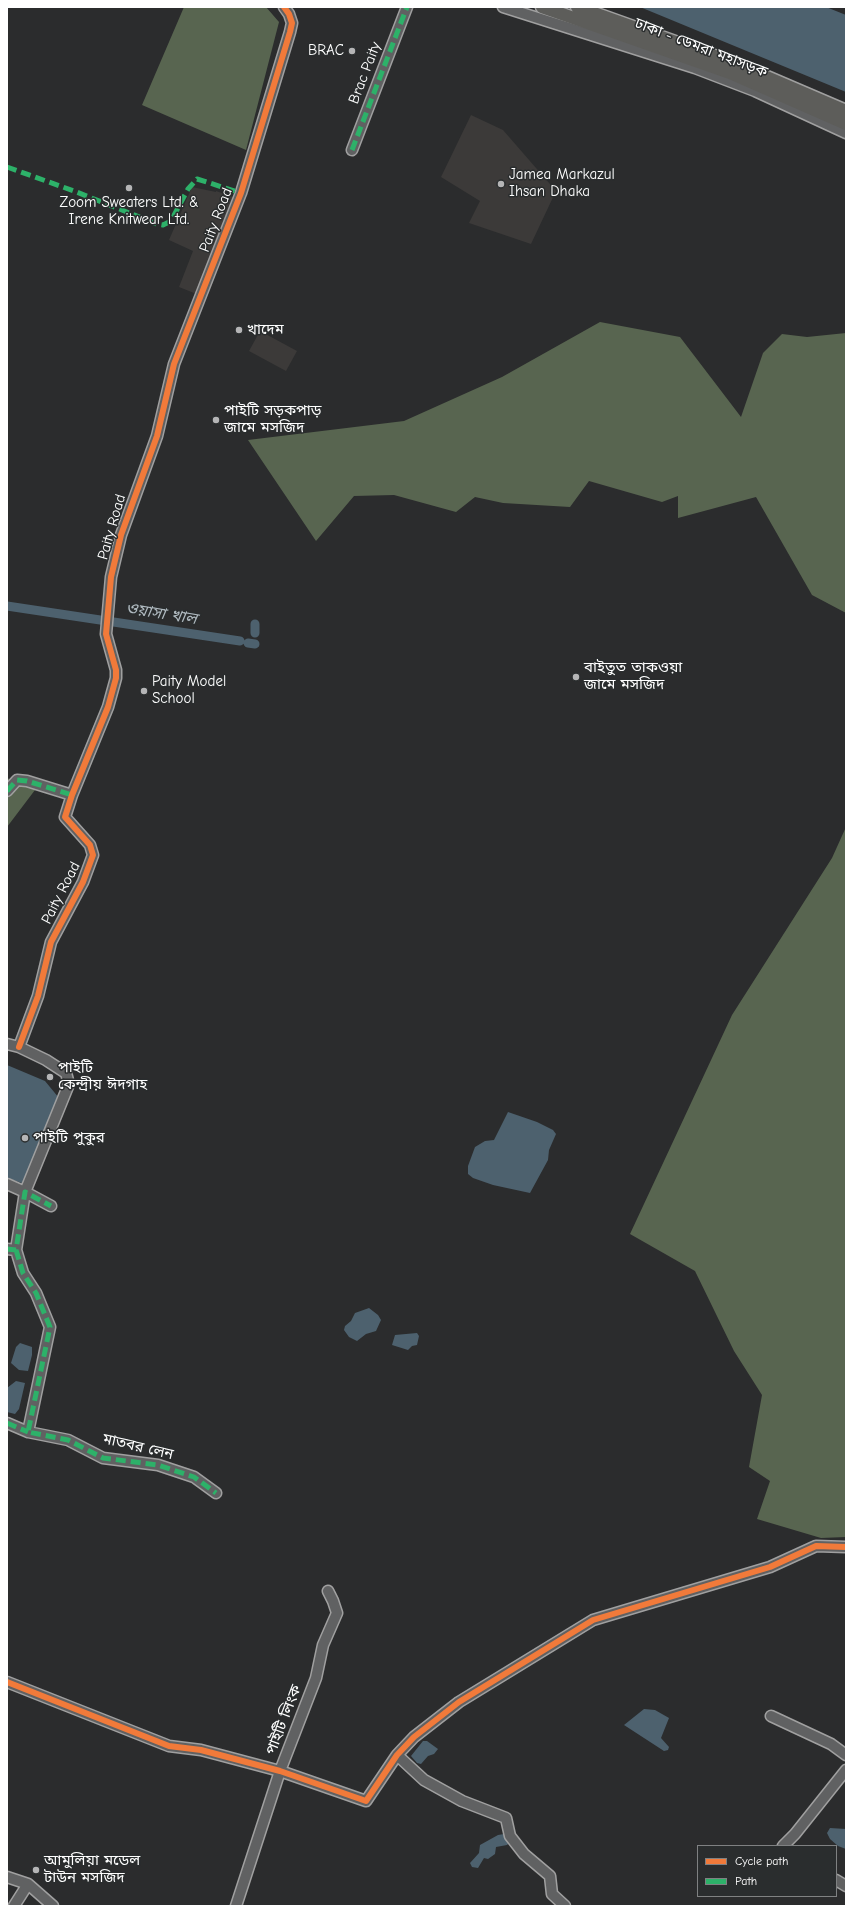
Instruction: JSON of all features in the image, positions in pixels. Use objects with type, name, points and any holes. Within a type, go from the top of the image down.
[{"type":"main road","name":"ঢাকা - ডেমরা মহাসড়ক","points":[[542,7],[730,73],[846,124]]},
{"type":"main road","name":"ঢাকা - ডেমরা মহাসড়ক","points":[[577,7],[734,62],[846,111]]},
{"type":"street","name":"Paity Road","points":[[19,1047],[38,996],[51,942],[83,882],[93,855],[90,845],[65,817],[72,795],[108,708],[116,678],[116,670],[106,634],[111,577],[121,535],[157,436],[174,364],[241,193],[290,32],[292,23],[289,14],[284,7]]},
{"type":"street","name":"Brac Paity","points":[[352,150],[407,7]]},
{"type":"street","points":[[503,7],[694,68],[755,91],[846,133]]},
{"type":"street","points":[[7,792],[17,780],[27,781],[72,795]]},
{"type":"street","points":[[7,1044],[19,1047],[46,1060],[66,1073],[69,1084],[25,1192],[12,1250],[23,1273],[36,1293],[50,1327],[28,1432]]},
{"type":"street","points":[[7,1184],[51,1206]]},
{"type":"street","name":"মাতবর লেন","points":[[7,1423],[28,1432],[68,1440],[103,1458],[158,1465],[194,1477],[216,1493]]},
{"type":"street","points":[[7,1682],[170,1746],[201,1750],[280,1771],[366,1801],[397,1755],[414,1737],[459,1702],[593,1620],[770,1567],[816,1546],[846,1547]]},
{"type":"street","name":"পাইটি লিংক","points":[[236,1906],[280,1771],[316,1678],[323,1645],[336,1613],[333,1601],[328,1591]]},
{"type":"street","points":[[771,1716],[831,1744],[846,1755]]},
{"type":"street","points":[[397,1755],[424,1780],[462,1801],[506,1818],[510,1836],[524,1854],[550,1876],[552,1894],[565,1906]]},
{"type":"street","points":[[785,1845],[846,1770]]},
{"type":"street","points":[[7,1877],[28,1884],[53,1906]]},
{"type":"street","points":[[837,1881],[846,1886]]},
{"type":"street","points":[[14,1906],[28,1884]]},
{"type":"shaded area","name":"Jamea Markazul Ihsan Dhaka","points":[[471,115],[503,130],[556,191],[531,244],[469,223],[480,201],[441,177]]},
{"type":"shaded area","points":[[192,187],[216,191],[236,198],[199,295],[179,287],[193,251],[169,240]]},
{"type":"shaded area","points":[[260,331],[297,351],[286,371],[249,351]]},
{"type":"green space","points":[[184,7],[266,7],[279,22],[246,150],[142,105]]},
{"type":"green space","points":[[600,322],[680,337],[741,417],[763,353],[782,334],[807,337],[846,333],[846,613],[812,595],[756,497],[678,518],[678,496],[662,502],[589,481],[570,507],[503,503],[475,497],[456,512],[394,495],[354,496],[316,541],[248,440],[404,421],[502,377]]},
{"type":"green space","points":[[7,778],[35,790],[7,827]]},
{"type":"green space","points":[[846,827],[846,1537],[821,1538],[757,1519],[770,1481],[749,1467],[762,1395],[734,1351],[695,1271],[630,1234],[732,1015],[832,858]]},
{"type":"water","points":[[640,7],[826,7],[846,15],[846,92]]},
{"type":"water","name":"পাইটি পুকুর","points":[[7,1065],[45,1081],[59,1098],[25,1184],[7,1178]]},
{"type":"water","points":[[508,1112],[537,1122],[553,1130],[556,1134],[549,1150],[548,1160],[530,1193],[493,1185],[473,1178],[468,1174],[468,1166],[475,1147],[485,1141],[494,1140]]},
{"type":"water","points":[[369,1308],[378,1315],[381,1320],[376,1331],[366,1334],[357,1341],[349,1337],[344,1330],[345,1326],[351,1321],[355,1313]]},
{"type":"water","points":[[417,1333],[419,1336],[417,1345],[412,1346],[408,1350],[392,1345],[395,1335]]},
{"type":"water","points":[[20,1343],[32,1347],[32,1355],[28,1371],[19,1370],[11,1363],[16,1347]]},
{"type":"water","points":[[16,1381],[25,1383],[19,1409],[15,1414],[7,1412],[7,1388]]},
{"type":"water","points":[[644,1709],[655,1710],[669,1718],[661,1738],[669,1747],[668,1750],[664,1751],[624,1725]]},
{"type":"water","points":[[423,1741],[427,1741],[438,1749],[434,1754],[428,1756],[421,1764],[417,1763],[411,1756]]},
{"type":"water","points":[[830,1828],[846,1829],[846,1849],[838,1846],[830,1839],[827,1833]]},
{"type":"water","points":[[504,1834],[511,1841],[507,1845],[496,1847],[495,1854],[488,1859],[484,1858],[478,1868],[472,1867],[470,1863],[479,1853],[480,1845],[498,1835]]},
{"type":"waterway","name":"ওয়াসা খাল","points":[[7,606],[240,641]]},
{"type":"waterway","points":[[255,624],[255,633]]},
{"type":"waterway","points":[[248,643],[255,644]]},
{"type":"marked path","points":[[352,150],[407,7]]},
{"type":"marked path","points":[[7,167],[163,225],[171,221],[188,189],[197,179],[241,193]]},
{"type":"marked path","points":[[7,791],[17,780],[27,781],[72,795]]},
{"type":"marked path","points":[[7,1249],[16,1250],[25,1192],[51,1206]]},
{"type":"marked path","points":[[16,1250],[23,1273],[36,1293],[50,1327],[28,1432],[68,1440],[103,1458],[158,1465],[194,1477],[216,1493]]},
{"type":"marked path","points":[[7,1423],[28,1432]]},
{"type":"cycle path","points":[[19,1047],[38,996],[51,942],[83,882],[93,855],[90,845],[65,817],[72,795],[108,707],[116,678],[116,670],[106,634],[111,577],[121,535],[157,436],[174,364],[241,193],[290,32],[292,23],[289,14],[284,7]]},
{"type":"cycle path","points":[[7,1682],[169,1746],[201,1750],[280,1771],[366,1801],[397,1755],[414,1737],[459,1702],[593,1620],[770,1567],[816,1546],[846,1547]]},
{"type":"place","name":"BRAC","points":[[352,51]]},
{"type":"place","name":"Jamea Markazul Ihsan Dhaka","points":[[501,184]]},
{"type":"place","name":"Zoom Sweaters Ltd. & Irene Knitwear Ltd.","points":[[129,188]]},
{"type":"place","name":"খাদেম","points":[[239,330]]},
{"type":"place","name":"পাইটি সড়কপাড় জামে মসজিদ","points":[[216,420]]},
{"type":"place","name":"বাইতুত তাকওয়া জামে মসজিদ","points":[[576,677]]},
{"type":"place","name":"Paity Model School","points":[[144,691]]},
{"type":"place","name":"পাইটি কেন্দ্রীয় ঈদগাহ","points":[[50,1077]]},
{"type":"place","name":"পাইটি পুকুর","points":[[25,1138]]},
{"type":"place","name":"আমুলিয়া মডেল টাউন মসজিদ","points":[[36,1870]]}]
